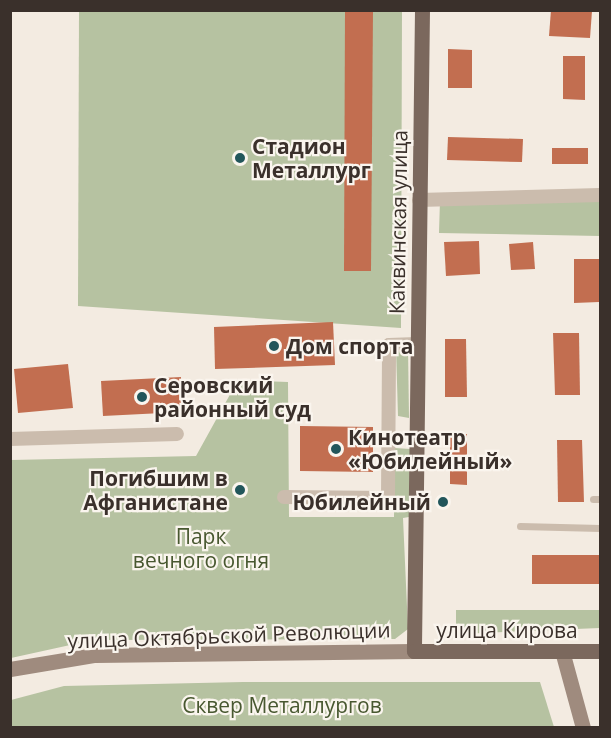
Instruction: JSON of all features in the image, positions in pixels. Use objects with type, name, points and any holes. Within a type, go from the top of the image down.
[{"type":"main road","name":"Каквинская улица","points":[[414,651],[422,10]]},
{"type":"main road","name":"улица Кирова","points":[[414,651],[600,651]]},
{"type":"main road","name":"улица Октябрьской Революции","points":[[10,669],[95,655],[414,651]]},
{"type":"main road","points":[[562,651],[583,728]]},
{"type":"street","points":[[419,200],[600,195]]},
{"type":"street","points":[[284,498],[388,498],[389,345],[417,344]]},
{"type":"street","points":[[10,439],[177,434]]},
{"type":"lane","points":[[353,345],[389,345]]},
{"type":"lane","points":[[520,526],[600,528]]},
{"type":"green space","name":"Стадион Металлург","points":[[79,11],[402,11],[401,328],[78,306]]},
{"type":"green space","points":[[600,195],[600,236],[439,233],[440,200]]},
{"type":"green space","points":[[408,347],[409,418],[398,416],[396,348]]},
{"type":"green space","name":"Парк вечного огня","points":[[238,380],[288,382],[289,517],[394,517],[395,448],[410,449],[409,517],[403,518],[408,629],[395,639],[93,640],[11,658],[11,460],[196,456]]},
{"type":"green space","points":[[456,610],[600,610],[600,628],[456,634]]},
{"type":"green space","name":"Сквер Металлургов","points":[[243,682],[540,682],[554,727],[11,727],[11,700],[64,686]]},
{"type":"building","points":[[345,10],[373,10],[371,271],[344,271]]},
{"type":"building","points":[[551,10],[592,11],[590,38],[549,36]]},
{"type":"building","points":[[448,49],[472,50],[472,88],[448,88]]},
{"type":"building","points":[[563,56],[585,56],[585,100],[563,99]]},
{"type":"building","points":[[448,137],[523,139],[522,162],[447,160]]},
{"type":"building","points":[[552,148],[588,148],[588,164],[552,164]]},
{"type":"building","points":[[479,241],[480,274],[446,276],[444,242]]},
{"type":"building","points":[[533,242],[535,269],[511,270],[509,244]]},
{"type":"building","points":[[574,259],[599,259],[599,302],[574,303]]},
{"type":"building","name":"Дом спорта","points":[[333,322],[335,365],[215,369],[214,327]]},
{"type":"building","points":[[553,333],[579,333],[580,395],[555,395]]},
{"type":"building","points":[[445,339],[466,339],[467,397],[445,397]]},
{"type":"building","points":[[68,364],[73,408],[18,413],[14,369]]},
{"type":"building","name":"Серовский районный суд","points":[[181,377],[182,412],[103,416],[101,381]]},
{"type":"building","name":"Кинотеатр «Юбилейный»","points":[[300,426],[373,427],[373,472],[300,471]]},
{"type":"building","points":[[450,434],[467,434],[467,485],[450,484]]},
{"type":"building","points":[[557,440],[582,440],[584,502],[558,502]]},
{"type":"building","points":[[532,555],[600,555],[600,584],[532,584]]},
{"type":"place","name":"Стадион Металлург","points":[[240,158]]},
{"type":"place","name":"Дом спорта","points":[[274,346]]},
{"type":"place","name":"Серовский районный суд","points":[[142,397]]},
{"type":"place","name":"Кинотеатр «Юбилейный»","points":[[336,449]]},
{"type":"place","name":"Погибшим в Афганистане","points":[[240,490]]},
{"type":"place","name":"Юбилейный","points":[[443,502]]}]
